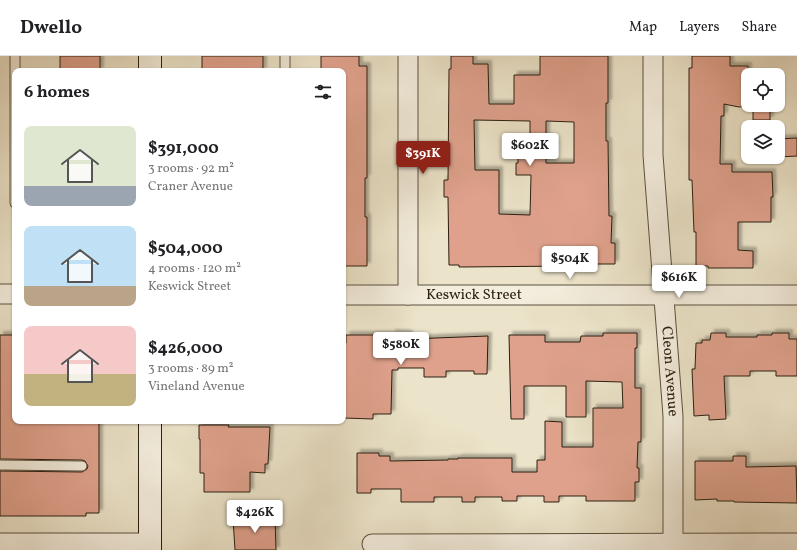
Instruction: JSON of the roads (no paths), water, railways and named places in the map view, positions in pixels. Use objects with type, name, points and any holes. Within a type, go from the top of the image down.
[{"type":"main road","points":[[150,56],[150,68]]},
{"type":"main road","points":[[150,424],[150,547]]},
{"type":"street","points":[[408,56],[408,295]]},
{"type":"street","name":"Cleon Avenue","points":[[653,56],[653,156],[673,416],[673,543]]},
{"type":"street","points":[[0,294],[12,294]]},
{"type":"street","name":"Keswick Street","points":[[346,295],[797,295]]},
{"type":"street","points":[[0,543],[150,547]]},
{"type":"street","points":[[372,544],[797,543]]},
{"type":"lane","points":[[15,56],[15,68]]},
{"type":"lane","points":[[285,56],[285,68]]},
{"type":"lane","points":[[0,465],[82,466]]}]
